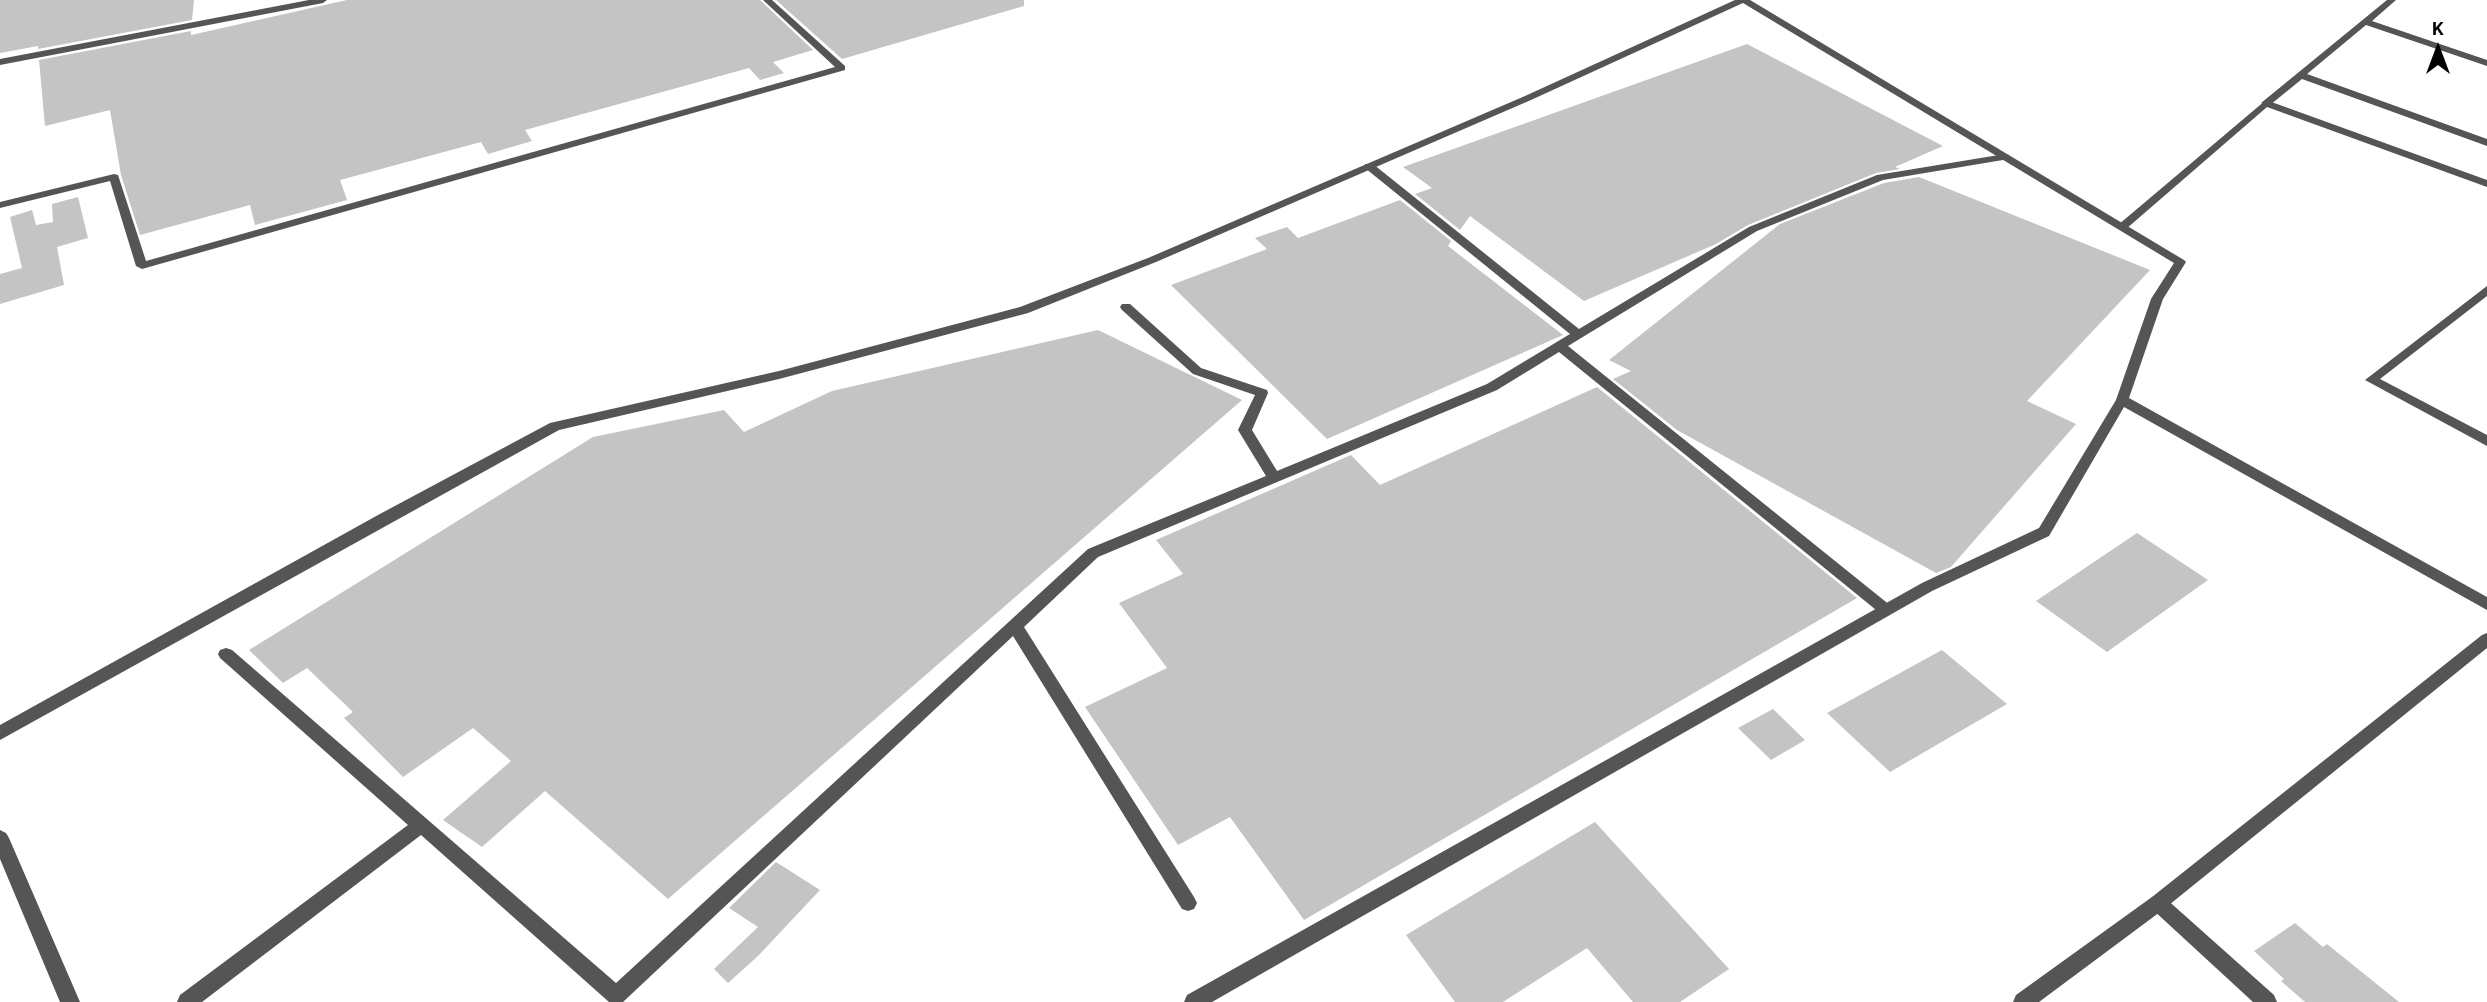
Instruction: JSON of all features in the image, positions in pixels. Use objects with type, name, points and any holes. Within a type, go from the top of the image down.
[{"type":"street","points":[[0,62],[323,0]]},
{"type":"street","points":[[0,205],[114,177],[142,266],[842,68],[767,0]]},
{"type":"street","points":[[0,733],[555,426],[779,375],[1024,310],[1152,260],[1528,98],[1743,0],[2180,262],[2157,299],[2122,400],[2044,532],[1927,587],[1194,1002]]},
{"type":"street","points":[[2122,227],[2266,103],[2392,0]]},
{"type":"street","points":[[2365,22],[2487,63]]},
{"type":"street","points":[[2301,75],[2487,143]]},
{"type":"street","points":[[2266,103],[2487,184]]},
{"type":"street","points":[[226,654],[616,996],[1093,553],[1492,387],[1752,229],[1881,177],[2005,157]]},
{"type":"street","points":[[1369,166],[1579,335]]},
{"type":"street","points":[[2487,290],[2371,380],[2487,440]]},
{"type":"street","points":[[1126,307],[1197,371],[1262,393],[1245,430],[1274,478]]},
{"type":"street","points":[[1560,346],[1886,610]]},
{"type":"street","points":[[2122,400],[2487,604]]},
{"type":"street","points":[[1015,626],[1188,903]]},
{"type":"street","points":[[2023,1002],[2158,903],[2487,639]]},
{"type":"street","points":[[187,1002],[421,825]]},
{"type":"street","points":[[0,838],[70,1002]]},
{"type":"street","points":[[2158,903],[2267,1002]]},
{"type":"building","points":[[0,0],[194,0],[192,20],[38,49],[38,46],[0,53]]},
{"type":"building","points":[[347,0],[760,0],[813,50],[773,62],[784,73],[760,80],[749,68],[525,130],[532,141],[488,154],[481,142],[340,180],[347,200],[255,225],[250,205],[140,235],[121,175],[110,110],[45,126],[39,60],[191,31],[191,35]]},
{"type":"building","points":[[776,0],[1024,0],[1024,6],[842,59]]},
{"type":"building","points":[[1747,44],[1943,146],[1895,167],[1900,169],[1876,173],[1748,225],[1716,244],[1584,301],[1470,216],[1460,230],[1415,194],[1432,188],[1403,167]]},
{"type":"building","points":[[1919,177],[2150,270],[2027,401],[2076,424],[1951,567],[1936,573],[1677,430],[1613,379],[1631,371],[1609,360],[1780,224],[1884,183]]},
{"type":"building","points":[[78,197],[88,238],[57,247],[64,285],[0,304],[0,274],[22,268],[10,217],[32,210],[36,225],[53,222],[52,204]]},
{"type":"building","points":[[1400,200],[1451,241],[1448,246],[1563,335],[1327,439],[1171,285],[1267,249],[1255,238],[1287,227],[1298,238]]},
{"type":"building","points":[[1098,330],[1242,400],[668,899],[545,791],[482,847],[443,820],[511,761],[473,728],[403,777],[344,718],[353,712],[307,668],[283,683],[249,650],[593,437],[724,410],[744,432],[832,391]]},
{"type":"building","points":[[1597,387],[1857,598],[1304,920],[1230,817],[1178,845],[1085,707],[1167,668],[1119,603],[1183,574],[1156,540],[1351,455],[1380,485]]},
{"type":"building","points":[[2137,533],[2208,580],[2107,652],[2036,601]]},
{"type":"building","points":[[1942,650],[2007,704],[1890,772],[1827,713]]},
{"type":"building","points":[[1773,709],[1805,740],[1771,760],[1738,728]]},
{"type":"building","points":[[1595,822],[1729,969],[1680,1002],[1633,1002],[1587,948],[1503,1002],[1455,1002],[1406,935]]},
{"type":"building","points":[[776,862],[820,890],[758,956],[728,983],[714,969],[758,927],[729,908]]},
{"type":"building","points":[[2295,923],[2323,947],[2327,944],[2399,1002],[2305,1002],[2281,981],[2284,979],[2254,951]]}]
